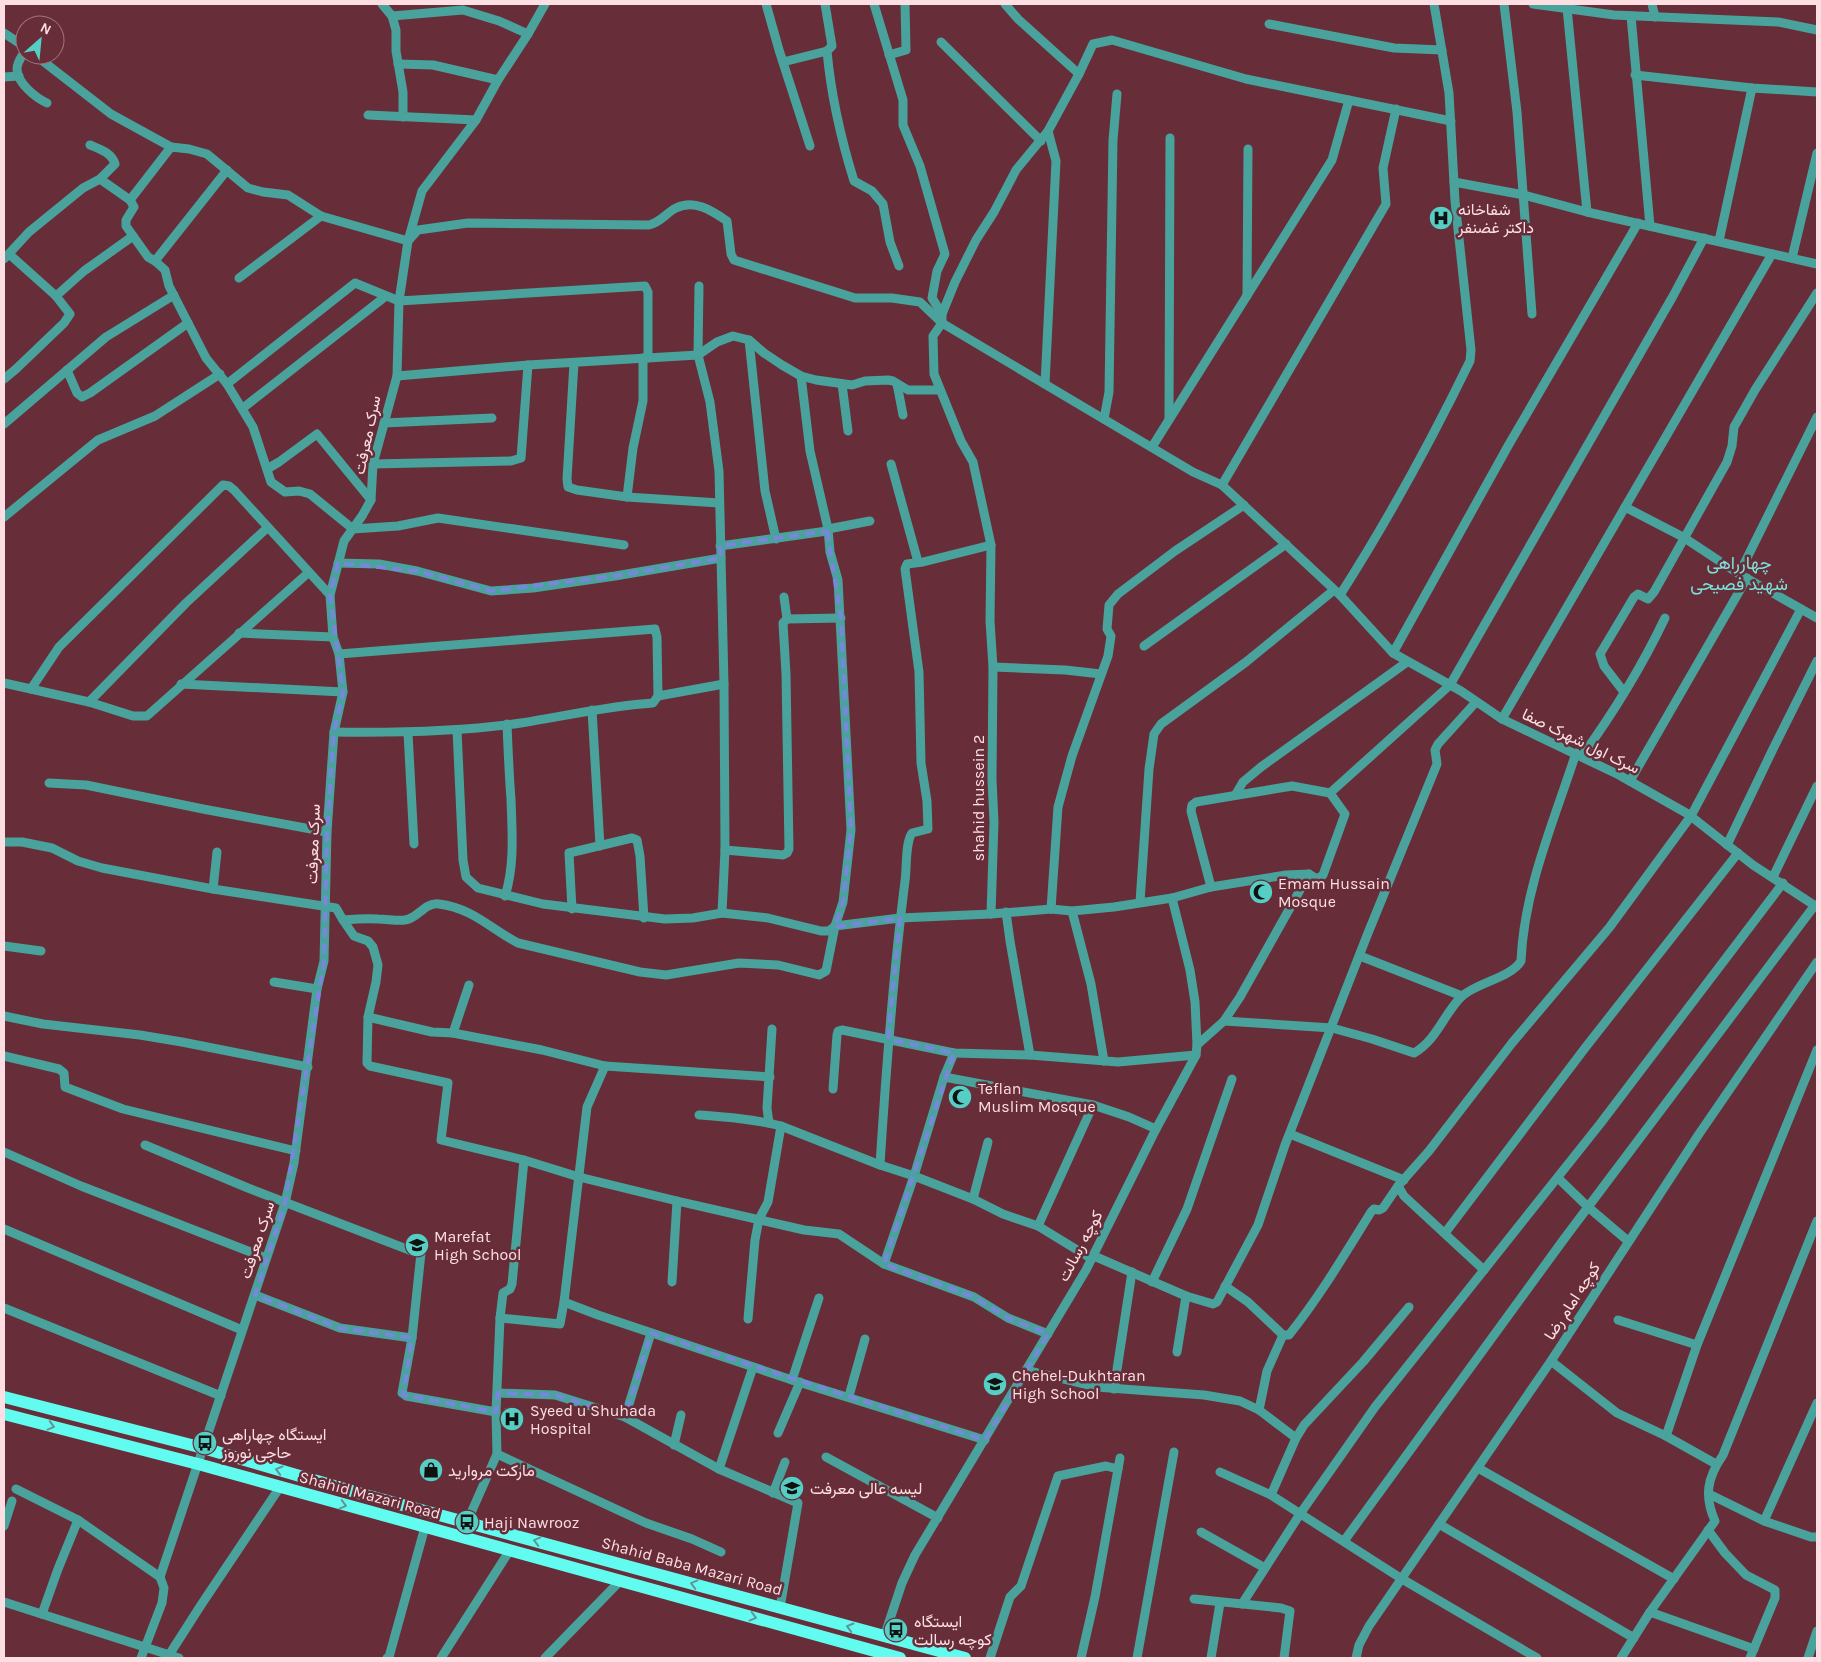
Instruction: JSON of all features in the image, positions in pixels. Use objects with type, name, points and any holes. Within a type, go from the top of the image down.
[{"type":"main road","name":"Shahid Baba Mazari Road","points":[[4,1397],[203,1448],[965,1658]]},
{"type":"main road","name":"Shahid Mazari Road","points":[[4,1414],[198,1464],[510,1550],[876,1655],[900,1658]]},
{"type":"street","points":[[382,4],[392,16],[396,30],[398,64],[403,92],[403,117]]},
{"type":"street","name":"سرک معرفت","points":[[160,1577],[285,1203],[296,1150],[317,989],[324,961],[327,832],[334,732],[343,692],[339,654],[333,637],[330,595],[344,541],[371,500],[373,464],[397,376],[399,301],[408,241],[422,191],[476,120],[498,80],[545,4]]},
{"type":"street","points":[[766,4],[810,146]]},
{"type":"street","points":[[783,62],[827,51],[832,46],[825,4]]},
{"type":"street","points":[[874,4],[903,100],[903,125],[920,166],[945,254],[937,271],[932,298],[942,319]]},
{"type":"street","points":[[889,55],[906,50],[905,4]]},
{"type":"street","points":[[1004,4],[1079,74]]},
{"type":"street","points":[[1140,902],[1149,768],[1154,734],[1161,724],[1337,593],[1367,553],[1418,464],[1470,361],[1471,350],[1454,182],[1449,93],[1434,4]]},
{"type":"street","points":[[1504,4],[1517,112],[1532,314]]},
{"type":"street","points":[[1533,4],[1573,7],[1631,16],[1778,22],[1817,30]]},
{"type":"street","points":[[1652,4],[1655,17]]},
{"type":"street","points":[[1573,7],[1587,212]]},
{"type":"street","points":[[392,16],[463,10],[499,21],[528,34]]},
{"type":"street","points":[[1631,16],[1650,226]]},
{"type":"street","points":[[1269,24],[1394,48],[1442,50]]},
{"type":"street","points":[[4,33],[15,40]]},
{"type":"street","name":"shahid hussein 2","points":[[991,914],[994,822],[992,779],[993,667],[990,621],[991,545],[973,462],[961,441],[934,374],[934,336],[955,282],[976,240],[994,212],[1016,170],[1048,131],[1093,44],[1112,40],[1246,79],[1349,100]]},
{"type":"street","points":[[941,42],[1041,141]]},
{"type":"street","points":[[827,51],[830,86],[854,181],[872,191],[883,204],[890,242],[899,266]]},
{"type":"street","points":[[398,64],[433,64],[498,80]]},
{"type":"street","points":[[17,65],[16,70],[24,85],[37,98],[47,103]]},
{"type":"street","points":[[49,65],[111,114],[171,147],[207,154],[248,188],[288,195],[321,216],[408,241],[418,230],[468,223],[649,225],[657,223],[675,208],[689,204],[707,208],[727,221],[731,254],[734,260],[854,298],[892,298],[920,302],[942,319],[1045,384],[1193,472],[1222,484],[1386,204],[1383,168],[1396,109]]},
{"type":"street","points":[[4,77],[19,76]]},
{"type":"street","points":[[1636,76],[1752,88],[1817,92]]},
{"type":"street","points":[[1718,242],[1752,88]]},
{"type":"street","points":[[1104,419],[1109,392],[1112,140],[1117,94]]},
{"type":"street","points":[[1152,447],[1332,160],[1349,100],[1451,121]]},
{"type":"street","points":[[368,115],[476,120]]},
{"type":"street","points":[[1045,384],[1056,161],[1048,131]]},
{"type":"street","points":[[1169,419],[1170,138]]},
{"type":"street","points":[[4,378],[30,356],[64,323],[70,314],[56,296],[6,257],[29,232],[83,188],[100,179],[115,164],[114,160],[105,151],[90,145]]},
{"type":"street","points":[[130,200],[171,147]]},
{"type":"street","points":[[1247,296],[1248,149]]},
{"type":"street","points":[[1792,258],[1817,153]]},
{"type":"street","points":[[155,261],[227,170]]},
{"type":"street","points":[[100,179],[130,200],[134,207],[126,220],[126,226],[148,257],[165,270],[169,286],[206,358],[227,384],[253,426],[272,482],[285,492],[299,491],[310,494],[353,529],[398,526],[438,518],[624,545]]},
{"type":"street","points":[[1454,182],[1524,196],[1817,264]]},
{"type":"street","points":[[239,278],[321,216]]},
{"type":"street","points":[[1392,653],[1508,446],[1638,223]]},
{"type":"street","points":[[56,296],[84,272],[133,236]]},
{"type":"street","points":[[1330,793],[1450,685],[1704,238]]},
{"type":"street","points":[[1502,719],[1772,254]]},
{"type":"street","points":[[227,384],[355,282],[399,301],[645,286],[648,292],[643,401],[633,448],[627,497]]},
{"type":"street","points":[[699,286],[698,355],[710,402],[719,471],[724,684],[722,913]]},
{"type":"street","points":[[1624,692],[1604,666],[1600,654],[1634,597],[1638,594],[1648,599],[1654,592],[1727,462],[1732,446],[1734,427],[1755,390],[1817,293]]},
{"type":"street","points":[[4,424],[106,337],[174,295]]},
{"type":"street","points":[[243,408],[386,296]]},
{"type":"street","points":[[67,370],[77,393],[82,397],[188,323]]},
{"type":"street","points":[[397,376],[528,365],[574,364],[698,355],[717,342],[733,336],[749,340],[764,353],[801,376],[852,385],[865,381],[888,380],[908,390],[940,390]]},
{"type":"street","points":[[749,340],[765,491],[776,539]]},
{"type":"street","points":[[574,364],[568,487],[627,497],[719,503]]},
{"type":"street","points":[[373,464],[511,461],[521,458],[528,365]]},
{"type":"street","points":[[4,518],[98,440],[155,416],[220,374]]},
{"type":"street","points":[[343,920],[407,920],[427,906],[438,904],[467,911],[518,943],[640,972],[666,975],[739,963],[778,965],[819,975],[826,971],[835,926],[843,902],[851,830],[838,580],[830,552],[828,530],[810,451],[801,376]]},
{"type":"street","points":[[842,384],[848,431]]},
{"type":"street","points":[[897,384],[903,415]]},
{"type":"street","points":[[1739,574],[1817,417]]},
{"type":"street","points":[[384,424],[492,418]]},
{"type":"street","points":[[267,469],[317,434],[371,500]]},
{"type":"street","points":[[891,464],[918,562]]},
{"type":"street","name":"سرک اول شهرک صفا","points":[[1222,484],[1337,593],[1392,653],[1450,685],[1502,719],[1579,754],[1691,816],[1753,865],[1816,906]]},
{"type":"street","points":[[31,690],[59,647],[223,485],[229,486],[234,490],[330,595]]},
{"type":"street","points":[[1051,909],[1058,808],[1072,756],[1108,656],[1111,636],[1107,629],[1109,606],[1118,594],[1175,551],[1244,505]]},
{"type":"street","points":[[1625,508],[1684,537],[1739,574],[1817,617]]},
{"type":"street","points":[[720,546],[776,539],[870,521]]},
{"type":"street","points":[[89,702],[186,604],[268,528]]},
{"type":"street","points":[[1144,646],[1286,544]]},
{"type":"street","points":[[880,1165],[888,1039],[909,838],[912,833],[928,829],[927,801],[920,762],[919,672],[905,569],[907,564],[991,545]]},
{"type":"street","points":[[338,563],[379,564],[491,590],[533,588],[721,558]]},
{"type":"street","points":[[4,683],[89,702],[133,716],[146,716],[308,573]]},
{"type":"street","points":[[1630,781],[1747,578]]},
{"type":"street","points":[[784,597],[787,619]]},
{"type":"street","points":[[1225,1286],[1248,1302],[1283,1334],[1289,1335],[1324,1286],[1371,1212],[1374,1209],[1379,1210],[1383,1208],[1512,1043],[1609,928],[1691,816],[1801,609]]},
{"type":"street","points":[[724,850],[788,853],[786,674],[783,623],[787,619],[841,618]]},
{"type":"street","points":[[1224,1021],[1332,1028],[1414,1053],[1424,1048],[1462,996],[1513,969],[1521,961],[1524,930],[1533,884],[1579,754],[1611,716],[1665,618]]},
{"type":"street","points":[[334,732],[408,733],[457,730],[653,703],[658,696],[657,637],[655,629],[339,654]]},
{"type":"street","points":[[238,633],[333,637]]},
{"type":"street","points":[[1727,845],[1772,749],[1817,661]]},
{"type":"street","points":[[1236,794],[1243,782],[1261,767],[1407,662]]},
{"type":"street","points":[[993,667],[1065,670],[1101,674]]},
{"type":"street","points":[[181,684],[343,692]]},
{"type":"street","points":[[658,696],[724,684]]},
{"type":"street","points":[[698,1115],[730,1117],[782,1126],[973,1199],[1003,1214],[1038,1226],[1093,1258],[1132,1272],[1186,1296],[1212,1304],[1218,1302],[1258,1224],[1290,1134],[1368,933],[1437,764],[1435,750],[1438,744],[1476,702]]},
{"type":"street","points":[[592,710],[600,846]]},
{"type":"street","points":[[505,896],[512,858],[507,724]]},
{"type":"street","points":[[457,730],[463,860],[466,877],[478,888],[505,896],[572,909],[644,918],[693,918],[722,913],[768,918],[821,931],[829,931],[835,926],[900,918],[1051,909],[1072,911],[1114,907],[1172,898],[1211,887],[1286,874],[1309,874],[1317,879],[1323,875],[1345,814],[1330,793],[1292,786],[1196,802],[1192,805],[1191,811],[1211,887]]},
{"type":"street","points":[[408,733],[414,844]]},
{"type":"street","points":[[49,783],[86,785],[327,832]]},
{"type":"street","points":[[1773,877],[1817,786]]},
{"type":"street","points":[[572,909],[569,853],[632,838],[637,840],[640,856],[644,918]]},
{"type":"street","points":[[4,842],[22,842],[52,848],[78,861],[102,868],[212,889],[336,908],[354,936],[368,941],[373,947],[378,965],[368,1017],[367,1063],[370,1066],[448,1082],[441,1140],[524,1160],[579,1177],[804,1230],[839,1234],[884,1264],[974,1297],[1008,1318],[1048,1334]]},
{"type":"street","points":[[212,889],[217,852]]},
{"type":"street","points":[[1445,1233],[1585,1048],[1738,853]]},
{"type":"street","points":[[1197,1045],[1224,1021],[1240,997],[1309,874]]},
{"type":"street","points":[[1242,1604],[1300,1514],[1375,1407],[1558,1178],[1783,884]]},
{"type":"street","name":"کوچه رسالت","points":[[884,1637],[909,1567],[1093,1258],[1156,1130],[1196,1055],[1195,1002],[1190,970],[1172,898]]},
{"type":"street","points":[[1344,1541],[1588,1207],[1816,906]]},
{"type":"street","points":[[1072,911],[1091,984],[1104,1061]]},
{"type":"street","points":[[1006,912],[1030,1055]]},
{"type":"street","points":[[4,946],[41,951]]},
{"type":"street","points":[[1360,956],[1462,996]]},
{"type":"street","name":"کوچه امام رضا","points":[[1356,1658],[1359,1645],[1369,1626],[1551,1362],[1699,1134],[1817,962]]},
{"type":"street","points":[[274,982],[317,989]]},
{"type":"street","points":[[453,1033],[469,985]]},
{"type":"street","points":[[4,1016],[43,1024],[140,1035],[182,1042],[308,1067]]},
{"type":"street","points":[[368,1017],[425,1030],[453,1033],[542,1050],[605,1066],[770,1077]]},
{"type":"street","points":[[769,1123],[772,1029]]},
{"type":"street","points":[[832,1089],[837,1035],[838,1031],[842,1030],[954,1053],[1030,1055],[1118,1062],[1196,1055]]},
{"type":"street","points":[[1666,1436],[1697,1345],[1817,1050]]},
{"type":"street","points":[[884,1264],[914,1176],[944,1077],[954,1053]]},
{"type":"street","points":[[4,1056],[59,1070],[64,1073],[65,1087],[123,1109],[296,1150]]},
{"type":"street","points":[[500,1318],[560,1324],[587,1107],[605,1066]]},
{"type":"street","points":[[944,1077],[1094,1105],[1129,1117],[1156,1130]]},
{"type":"street","points":[[1152,1282],[1187,1209],[1232,1079]]},
{"type":"street","points":[[1038,1226],[1094,1105]]},
{"type":"street","points":[[748,1319],[755,1240],[759,1219],[768,1202],[782,1126]]},
{"type":"street","points":[[1290,1134],[1401,1183]]},
{"type":"street","points":[[973,1199],[988,1142]]},
{"type":"street","points":[[146,1145],[285,1203],[421,1253],[412,1338],[402,1393],[403,1395],[496,1412]]},
{"type":"street","points":[[4,1152],[81,1186],[266,1258]]},
{"type":"street","points":[[467,1522],[496,1454],[500,1318],[503,1294],[510,1289],[512,1284],[524,1160]]},
{"type":"street","points":[[1558,1178],[1628,1241]]},
{"type":"street","points":[[1401,1183],[1404,1196],[1484,1270]]},
{"type":"street","points":[[672,1282],[677,1200]]},
{"type":"street","points":[[1621,1658],[1650,1612],[1715,1521],[1710,1509],[1708,1487],[1710,1479],[1722,1455],[1817,1221]]},
{"type":"street","points":[[4,1229],[242,1330]]},
{"type":"street","points":[[1114,1389],[1132,1272]]},
{"type":"street","points":[[255,1295],[340,1328],[412,1338]]},
{"type":"street","points":[[1177,1352],[1186,1296]]},
{"type":"street","points":[[778,1433],[796,1381],[819,1298]]},
{"type":"street","points":[[564,1302],[753,1367],[985,1440]]},
{"type":"street","points":[[1271,1495],[1296,1438],[1304,1425],[1363,1362],[1409,1307]]},
{"type":"street","points":[[4,1308],[221,1396]]},
{"type":"street","points":[[1618,1320],[1697,1345]]},
{"type":"street","points":[[625,1417],[651,1333]]},
{"type":"street","points":[[1259,1410],[1267,1371],[1283,1334]]},
{"type":"street","points":[[849,1396],[865,1339]]},
{"type":"street","points":[[1551,1362],[1617,1413],[1666,1436],[1716,1464]]},
{"type":"street","points":[[719,1469],[753,1367]]},
{"type":"street","points":[[1026,1370],[1096,1388],[1204,1395],[1240,1401],[1259,1410],[1296,1438]]},
{"type":"street","points":[[498,1393],[555,1395],[625,1417],[719,1469],[798,1503],[780,1608]]},
{"type":"street","points":[[1764,1521],[1817,1403]]},
{"type":"street","points":[[674,1445],[681,1415]]},
{"type":"street","points":[[1137,1658],[1174,1452]]},
{"type":"street","points":[[496,1454],[646,1523],[692,1538],[721,1552]]},
{"type":"street","points":[[826,1457],[938,1518]]},
{"type":"street","points":[[1081,1658],[1095,1596],[1120,1458]]},
{"type":"street","points":[[773,1493],[785,1462]]},
{"type":"street","points":[[990,1658],[1010,1597],[1021,1586],[1058,1476],[1106,1466],[1118,1469]]},
{"type":"street","points":[[1478,1468],[1674,1579]]},
{"type":"street","points":[[1220,1472],[1271,1495],[1402,1579],[1536,1658]]},
{"type":"street","points":[[169,1655],[200,1605],[280,1488]]},
{"type":"street","points":[[16,1489],[78,1520],[160,1577],[164,1588],[162,1604],[141,1658]]},
{"type":"street","points":[[1709,1494],[1764,1521],[1811,1537],[1817,1537]]},
{"type":"street","points":[[4,1526],[12,1501]]},
{"type":"street","points":[[42,1614],[60,1562],[78,1520]]},
{"type":"street","points":[[1439,1524],[1634,1638]]},
{"type":"street","points":[[392,1658],[425,1528]]},
{"type":"street","points":[[1708,1530],[1725,1554],[1746,1575],[1775,1590],[1775,1598],[1750,1658]]},
{"type":"street","points":[[1201,1532],[1265,1568]]},
{"type":"street","points":[[441,1658],[510,1550]]},
{"type":"street","points":[[545,1658],[620,1581]]},
{"type":"street","points":[[1194,1599],[1281,1608],[1290,1611],[1284,1658]]},
{"type":"street","points":[[4,1602],[179,1658]]},
{"type":"street","points":[[1212,1658],[1220,1603]]},
{"type":"street","points":[[1650,1612],[1754,1649]]},
{"type":"street","points":[[1808,1658],[1817,1631]]},
{"type":"highlighted area","points":[[827,531],[841,618],[851,830],[843,902],[835,927],[900,918],[888,1039],[954,1053],[884,1264],[974,1297],[1008,1318],[1048,1334],[985,1440],[651,1333],[625,1417],[555,1395],[498,1393],[496,1412],[403,1395],[412,1338],[340,1328],[255,1295],[285,1203],[324,961],[327,832],[334,732],[343,692],[330,595],[338,563],[417,571],[491,591],[615,576],[721,558],[720,546]]},
{"type":"place","name":"شفاخانه داکتر غضنفر","points":[[1441,218]]},
{"type":"place","name":"Emam Hussain Mosque","points":[[1261,892]]},
{"type":"place","name":"Teflan Muslim Mosque","points":[[960,1097]]},
{"type":"place","name":"Marefat High School","points":[[417,1245]]},
{"type":"place","name":"Chehel-Dukhtaran High School","points":[[995,1384]]},
{"type":"place","name":"Syeed u Shuhada Hospital","points":[[512,1419]]},
{"type":"place","name":"ایستگاه چهاراهی حاجی نوروز","points":[[205,1443]]},
{"type":"place","name":"مارکت مروارید","points":[[431,1470]]},
{"type":"place","name":"لیسه عالی معرفت","points":[[792,1488]]},
{"type":"place","name":"Haji Nawrooz","points":[[467,1522]]},
{"type":"place","name":"ایستگاه کوچه رسالت","points":[[896,1630]]},
{"type":"district","name":"چهارراهی شهید فصیحی","points":[[1739,573]]}]
